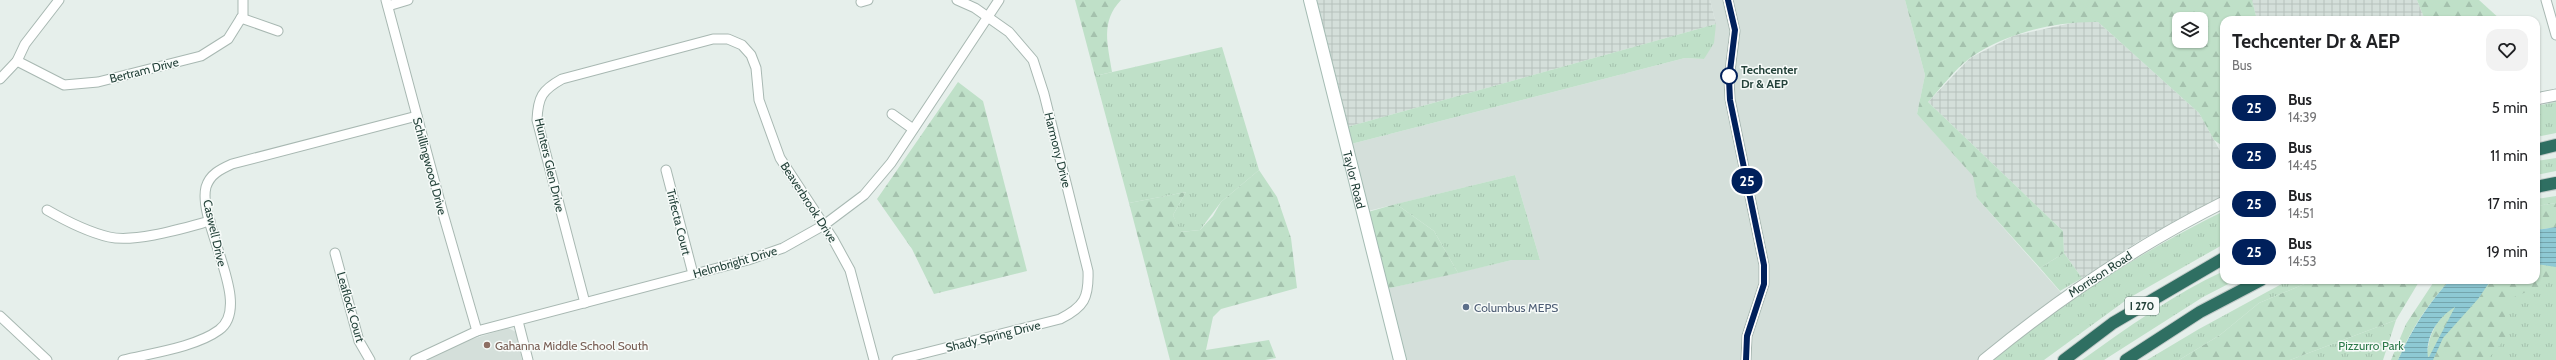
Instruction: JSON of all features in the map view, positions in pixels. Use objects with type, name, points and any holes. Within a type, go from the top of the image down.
[{"type":"highway","points":[[2540,149],[2556,145]]},
{"type":"highway","points":[[2540,186],[2556,183]]},
{"type":"highway","name":"I 270","points":[[2064,360],[2113,323],[2220,260]]},
{"type":"highway","points":[[2126,360],[2200,312],[2253,284]]},
{"type":"main road","name":"Taylor Road","points":[[1310,0],[1400,360]]},
{"type":"street","points":[[0,79],[17,61],[25,44],[59,0]]},
{"type":"street","name":"Bertram Drive","points":[[17,61],[64,85],[98,82],[201,56],[228,38],[241,18],[243,0]]},
{"type":"street","points":[[387,3],[408,0]]},
{"type":"street","name":"Harmony Drive","points":[[957,0],[988,17],[1009,32],[1033,60],[1044,94],[1088,271],[1089,287],[1084,302]]},
{"type":"street","name":"Helmbright Drive","points":[[415,360],[478,331],[693,274],[783,248],[824,225],[864,195],[891,163],[999,0]]},
{"type":"street","points":[[1728,0],[1735,30],[1729,79],[1730,100],[1764,265],[1764,284],[1747,336],[1746,360]]},
{"type":"street","points":[[2546,0],[2554,21],[2556,35]]},
{"type":"street","name":"Schillingwood Drive","points":[[387,3],[417,116],[478,331]]},
{"type":"street","points":[[241,18],[278,31]]},
{"type":"street","name":"Hunters Glen Drive","points":[[585,303],[537,120],[538,103],[547,88],[562,79],[713,39],[728,39],[742,45]]},
{"type":"street","name":"Beaverbrook Drive","points":[[742,45],[751,55],[756,68],[759,100],[780,158],[824,225],[850,270],[874,360]]},
{"type":"street","points":[[2540,98],[2556,95]]},
{"type":"street","points":[[892,114],[913,129]]},
{"type":"street","name":"Caswell Drive","points":[[123,360],[204,339],[220,329],[230,313],[230,294],[210,221],[206,187],[216,172],[232,164],[417,116]]},
{"type":"street","name":"Trifecta Court","points":[[666,170],[693,274]]},
{"type":"street","name":"Morrison Road","points":[[1984,360],[2034,320],[2114,264],[2173,229],[2220,204]]},
{"type":"street","points":[[47,210],[66,221],[111,237],[158,235],[210,221]]},
{"type":"street","name":"Leaflock Court","points":[[335,252],[359,341],[370,360]]},
{"type":"street","name":"Shady Spring Drive","points":[[897,360],[1060,319],[1073,312],[1084,302]]},
{"type":"street","points":[[0,316],[47,360]]},
{"type":"street","points":[[518,321],[528,360]]},
{"type":"shaded area","points":[[1306,0],[1710,0],[1716,24],[1347,127]]},
{"type":"shaded area","points":[[1710,0],[1905,0],[1925,75],[1917,114],[1974,176],[1977,198],[2070,303],[1994,360],[1404,360],[1386,289],[1512,260],[1540,260],[1515,175],[1368,211],[1351,144],[1685,58],[1704,59],[1716,24]]},
{"type":"shaded area","points":[[2252,0],[2417,0],[2423,16],[2256,16]]},
{"type":"shaded area","points":[[2076,22],[2098,22],[2199,113],[2220,151],[2220,197],[2139,241],[2082,278],[2064,253],[2063,231],[1928,102],[1970,58],[2013,36]]},
{"type":"shaded area","name":"Gahanna Middle School South","points":[[508,328],[516,332],[522,360],[427,360],[466,341]]},
{"type":"green space","points":[[1075,0],[1121,0],[1114,8],[1108,25],[1107,34],[1112,72],[1095,76]]},
{"type":"green space","points":[[1905,0],[2252,0],[2256,16],[2220,16],[2220,144],[2214,140],[2199,113],[2098,22],[2082,22],[2048,26],[2031,30],[2015,35],[1984,49],[1964,62],[1928,102],[2063,231],[2064,253],[2040,268],[1977,198],[1973,176],[1917,114],[1925,75]]},
{"type":"green space","points":[[2417,0],[2479,0],[2497,16],[2423,16]]},
{"type":"green space","points":[[1716,24],[1714,43],[1704,59],[1685,58],[1351,144],[1347,127]]},
{"type":"green space","points":[[1222,47],[1259,170],[1221,202],[1200,230],[1180,232],[1173,215],[1186,192],[1129,203],[1095,76]]},
{"type":"green space","points":[[958,82],[983,101],[1027,271],[934,294],[912,249],[877,199]]},
{"type":"green space","points":[[2556,102],[2556,133],[2540,136],[2540,105]]},
{"type":"green space","points":[[2556,158],[2556,171],[2540,174],[2540,160]]},
{"type":"green space","points":[[1259,170],[1277,197],[1291,238],[1297,288],[1221,309],[1213,317],[1206,350],[1269,340],[1276,358],[1265,360],[1170,360],[1129,203],[1186,192],[1173,215],[1181,232],[1200,230],[1213,216],[1221,202]]},
{"type":"green space","points":[[1515,175],[1540,260],[1512,260],[1458,273],[1434,231],[1396,204]]},
{"type":"green space","points":[[2556,196],[2556,203],[2540,205],[2540,198]]},
{"type":"green space","points":[[2556,203],[2556,227],[2540,229],[2540,205]]},
{"type":"green space","points":[[1396,204],[1434,231],[1458,273],[1386,289],[1368,212]]},
{"type":"green space","points":[[2220,213],[2220,246],[2129,298],[2044,360],[1994,360],[2047,318],[2104,278],[2194,226]]},
{"type":"green space","points":[[2556,252],[2556,360],[2424,360],[2440,312],[2484,284],[2540,284],[2540,254]]},
{"type":"green space","points":[[2064,253],[2082,278],[2060,291],[2040,268]]},
{"type":"green space","points":[[2540,265],[2556,267],[2556,278],[2547,284],[2511,298],[2505,316],[2509,328],[2506,338],[2487,360],[2433,360],[2443,338],[2478,299],[2488,284],[2540,284]]},
{"type":"green space","points":[[2220,273],[2220,284],[2228,284],[2203,297],[2104,360],[2082,360],[2169,301]]},
{"type":"green space","points":[[2282,284],[2304,284],[2259,303],[2220,335],[2179,360],[2147,360],[2199,329]]},
{"type":"green space","points":[[2304,284],[2418,284],[2396,320],[2290,360],[2179,360],[2220,335],[2259,303]]},
{"type":"green space","points":[[2432,284],[2447,284],[2420,318],[2408,338],[2398,360],[2391,360],[2406,324]]},
{"type":"green space","points":[[2456,306],[2428,358],[2429,342],[2434,328],[2444,316]]},
{"type":"green space","name":"Pizzurro Park","points":[[2396,320],[2383,360],[2290,360]]},
{"type":"water","points":[[2556,227],[2556,267],[2540,265],[2540,229]]},
{"type":"water","points":[[2447,284],[2488,284],[2478,299],[2443,338],[2433,360],[2398,360],[2409,338],[2434,299]],"holes":[[[2455,307],[2428,357],[2429,342],[2434,328],[2443,316]]]},
{"type":"bus line","name":"25","points":[[1728,0],[1734,19],[1735,30],[1735,44],[1729,79],[1730,100],[1764,265],[1764,284],[1747,336],[1745,355],[1746,360]]},
{"type":"place","name":"Techcenter Dr & AEP","points":[[1729,76]]},
{"type":"place","name":"Columbus MEPS","points":[[1466,307]]},
{"type":"place","name":"Gahanna Middle School South","points":[[487,345]]}]
